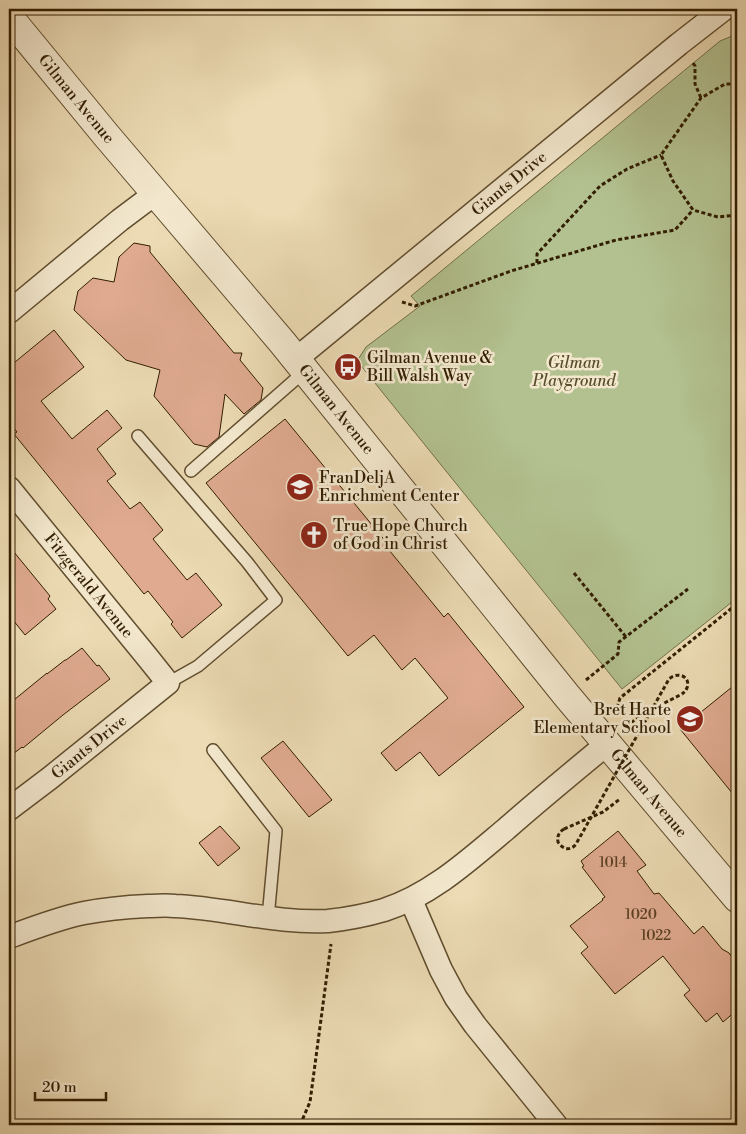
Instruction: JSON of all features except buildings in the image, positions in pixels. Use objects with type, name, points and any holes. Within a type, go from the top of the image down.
[{"type":"street","name":"Giants Drive","points":[[300,365],[376,293],[724,9]]},
{"type":"street","name":"Gilman Avenue","points":[[9,17],[300,365],[567,696],[737,898]]},
{"type":"street","points":[[9,312],[120,220],[156,193]]},
{"type":"street","name":"Fitzgerald Avenue","points":[[9,488],[168,683]]},
{"type":"street","name":"Giants Drive","points":[[9,809],[168,683]]},
{"type":"street","points":[[9,937],[41,925],[84,914],[130,907],[172,906],[206,908],[268,918],[300,920],[329,920],[384,910],[411,900],[464,864],[607,744]]},
{"type":"street","points":[[411,900],[456,998],[475,1025],[556,1125]]},
{"type":"lane","points":[[191,472],[300,365]]},
{"type":"lane","points":[[138,436],[247,562],[276,600],[198,666],[168,683]]},
{"type":"lane","points":[[213,750],[276,831],[268,918]]},
{"type":"path","points":[[679,44],[695,66],[695,84],[701,98]]},
{"type":"path","points":[[537,263],[537,254],[600,186],[627,169],[661,155],[701,98],[725,84],[737,84]]},
{"type":"path","points":[[661,155],[673,181],[692,210],[718,217],[737,215]]},
{"type":"path","points":[[376,293],[414,306],[537,263],[616,240],[675,230],[692,210]]},
{"type":"path","points":[[574,573],[626,637]]},
{"type":"path","points":[[567,696],[618,654],[619,642],[688,588]]},
{"type":"path","points":[[607,744],[620,698],[737,604]]},
{"type":"path","points":[[603,812],[595,816],[588,819],[580,823],[564,829],[559,833],[560,845],[568,849],[576,844],[586,826],[591,818],[596,809],[606,792],[615,774],[650,714],[654,705],[669,679],[675,675],[682,675],[687,680],[688,686],[685,692],[657,706],[649,711],[641,715]]},
{"type":"path","points":[[300,1125],[310,1102],[331,942],[329,920]]},
{"type":"green space","name":"Gilman Playground","points":[[737,34],[737,598],[622,689],[362,367],[359,358],[366,347],[420,306],[411,296],[720,41]]},
{"type":"place","name":"Gilman Avenue & Bill Walsh Way","points":[[348,367]]},
{"type":"place","name":"FranDeljA Enrichment Center","points":[[300,487]]},
{"type":"place","name":"True Hope Church of God in Christ","points":[[314,535]]},
{"type":"place","name":"Bret Harte Elementary School","points":[[690,719]]}]
